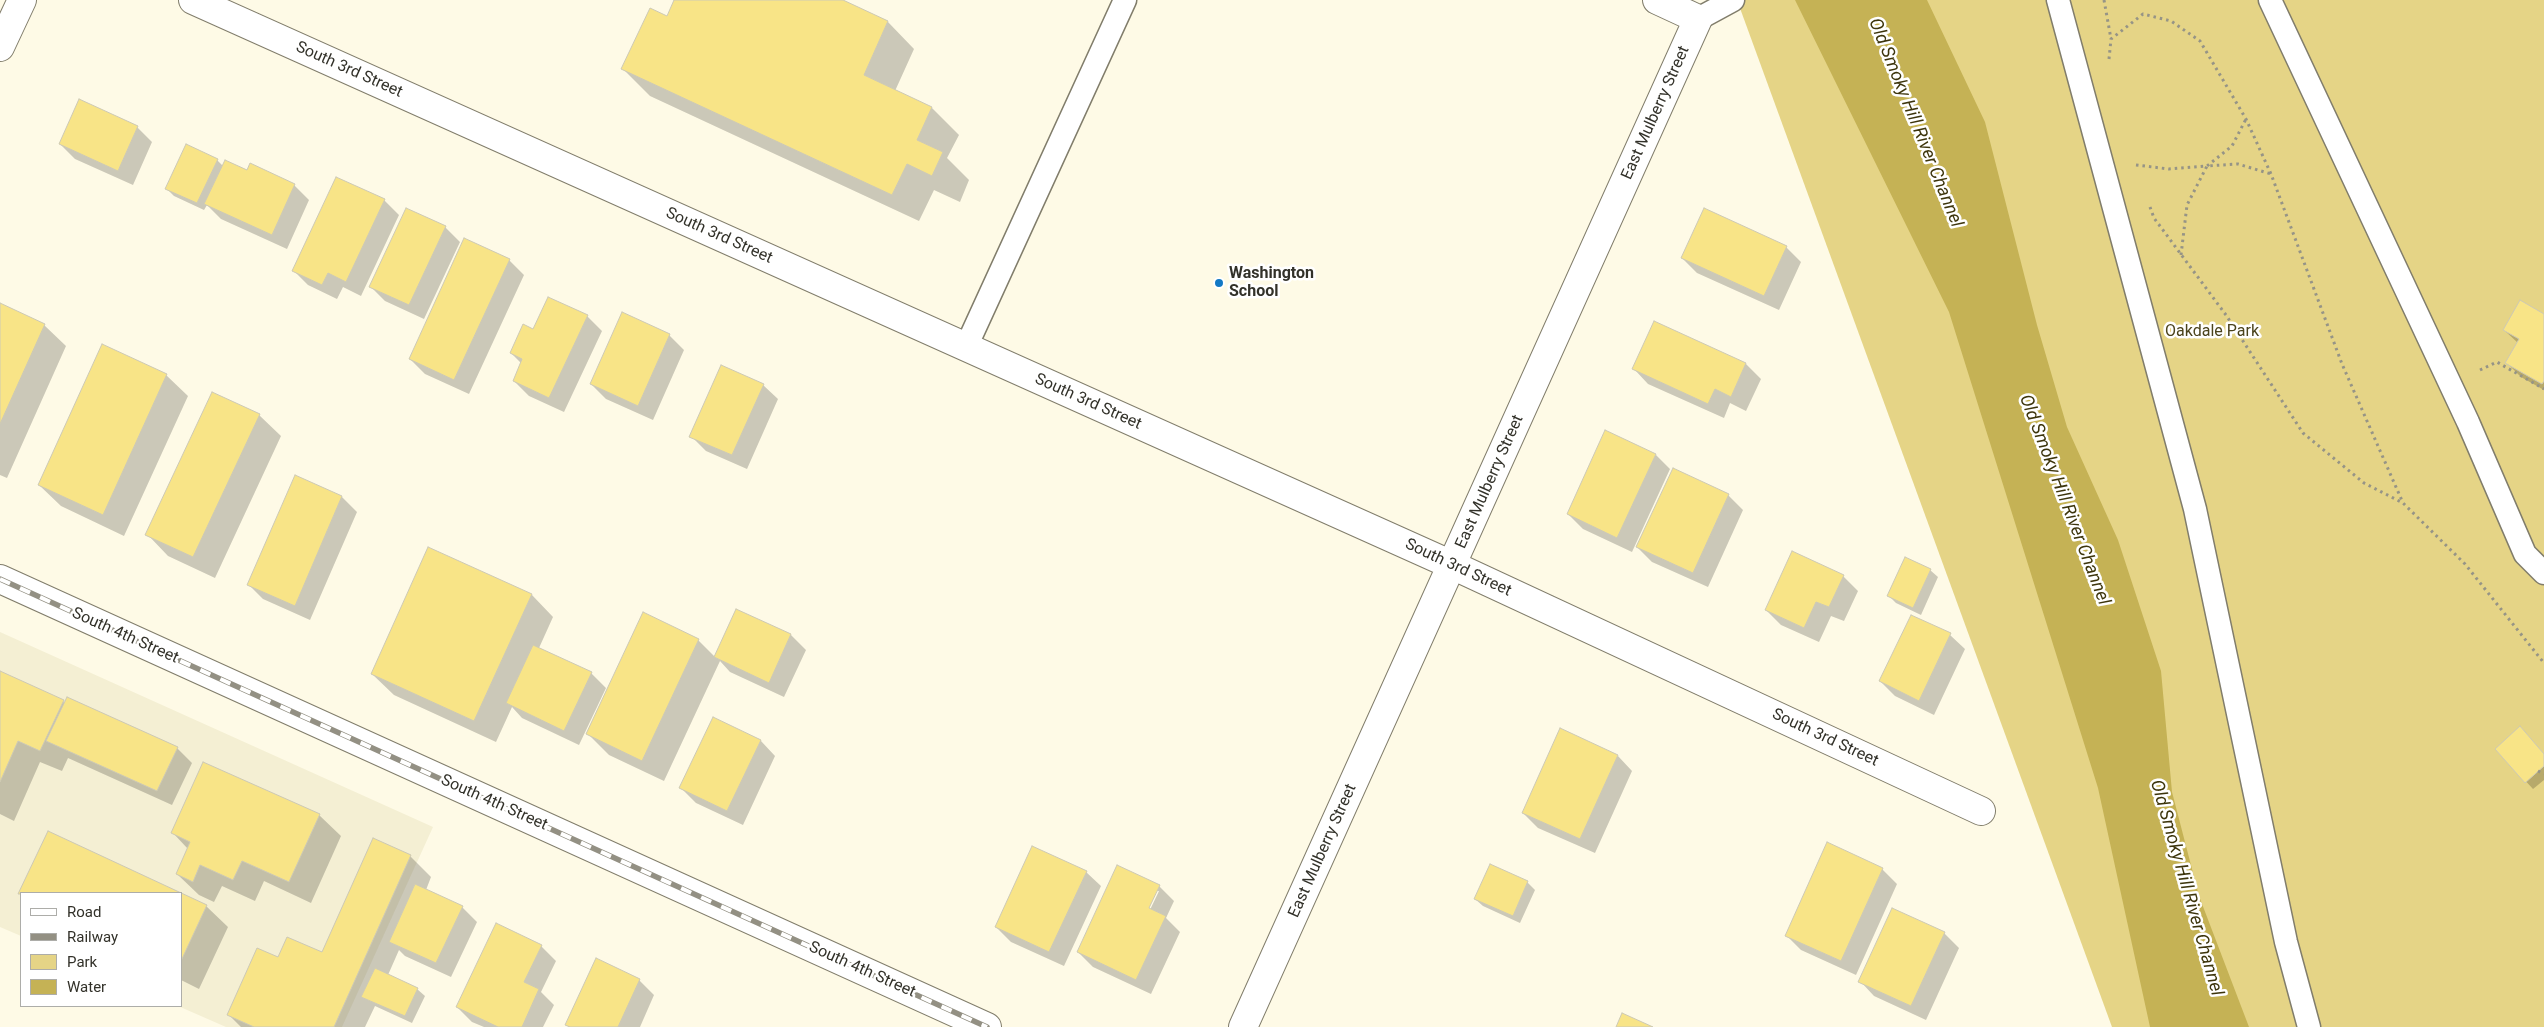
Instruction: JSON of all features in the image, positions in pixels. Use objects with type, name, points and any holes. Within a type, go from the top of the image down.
[{"type":"street","points":[[0,47],[22,0]]},
{"type":"street","name":"South 3rd Street","points":[[192,0],[1452,566],[1981,811]]},
{"type":"street","points":[[1656,0],[1717,9]]},
{"type":"street","name":"East Mulberry Street","points":[[1243,1027],[1452,566],[1717,9]]},
{"type":"street","name":"South 4th Street","points":[[0,579],[987,1027]]},
{"type":"lane","points":[[966,347],[1125,0]]},
{"type":"lane","points":[[2058,0],[2195,510],[2286,942],[2309,1027]]},
{"type":"lane","points":[[2270,0],[2450,384],[2525,554],[2544,573]]},
{"type":"path","points":[[2104,0],[2111,39],[2108,67]]},
{"type":"path","points":[[2111,39],[2143,14],[2171,21],[2200,41],[2246,119],[2271,174],[2342,364],[2403,503]]},
{"type":"path","points":[[2181,255],[2187,205],[2206,166],[2232,146],[2246,119]]},
{"type":"path","points":[[2132,156],[2138,174]]},
{"type":"path","points":[[2135,165],[2169,169],[2238,164],[2271,174]]},
{"type":"path","points":[[2148,200],[2154,218],[2226,315],[2303,433],[2364,482],[2403,503],[2465,564],[2544,664]]},
{"type":"path","points":[[2450,384],[2497,362],[2544,389]]},
{"type":"path","points":[[2538,771],[2544,774]]},
{"type":"shaded area","points":[[0,632],[433,827],[342,1027],[226,1027],[180,1007],[182,1007],[182,892],[20,892],[20,936],[0,927]]},
{"type":"green space","name":"Oakdale Park","points":[[1737,0],[2544,0],[2544,1027],[2112,1027]]},
{"type":"water","name":"Old Smoky Hill River Channel","points":[[1795,0],[1927,0],[1985,122],[2037,325],[2067,427],[2118,540],[2161,671],[2172,792],[2199,896],[2249,1027],[2150,1027],[2098,788],[1949,312]]},
{"type":"building","points":[[674,0],[843,0],[888,21],[864,75],[932,107],[917,140],[943,152],[932,176],[907,164],[892,195],[621,69],[650,8],[667,16]]},
{"type":"building","points":[[79,99],[138,126],[118,171],[59,144]]},
{"type":"building","points":[[186,144],[218,159],[197,203],[165,189]]},
{"type":"building","points":[[225,160],[247,170],[250,163],[295,184],[272,235],[204,204]]},
{"type":"building","points":[[336,177],[385,199],[346,282],[328,273],[322,285],[292,271]]},
{"type":"building","points":[[406,208],[446,226],[409,305],[369,287]]},
{"type":"building","points":[[1704,208],[1787,246],[1764,296],[1681,258]]},
{"type":"building","points":[[464,238],[510,259],[454,380],[409,359]]},
{"type":"building","points":[[548,297],[588,315],[549,398],[513,381],[522,359],[510,353],[523,324],[533,329]]},
{"type":"building","points":[[2520,300],[2544,314],[2544,381],[2542,384],[2505,363],[2519,339],[2503,330]]},
{"type":"building","points":[[0,303],[45,324],[0,424]]},
{"type":"building","points":[[622,312],[670,334],[638,406],[590,384]]},
{"type":"building","points":[[1654,321],[1746,363],[1731,397],[1715,389],[1708,404],[1632,369]]},
{"type":"building","points":[[102,344],[167,374],[103,515],[38,485]]},
{"type":"building","points":[[721,365],[764,384],[732,455],[689,437]]},
{"type":"building","points":[[212,392],[260,414],[193,557],[145,535]]},
{"type":"building","points":[[1605,430],[1656,454],[1617,538],[1567,514]]},
{"type":"building","points":[[1673,468],[1729,494],[1693,573],[1636,547]]},
{"type":"building","points":[[295,475],[342,496],[295,606],[247,585]]},
{"type":"building","points":[[428,547],[532,594],[474,721],[371,674]]},
{"type":"building","points":[[1792,551],[1844,575],[1829,607],[1816,602],[1804,628],[1765,610]]},
{"type":"building","points":[[1905,557],[1931,569],[1913,608],[1887,596]]},
{"type":"building","points":[[736,609],[791,634],[769,683],[714,657]]},
{"type":"building","points":[[643,612],[699,639],[642,761],[586,734]]},
{"type":"building","points":[[1911,615],[1951,633],[1919,701],[1879,681]]},
{"type":"building","points":[[533,645],[592,672],[564,731],[506,703]]},
{"type":"building","points":[[0,671],[64,700],[40,751],[18,741],[0,782]]},
{"type":"building","points":[[67,697],[178,747],[157,791],[46,741]]},
{"type":"building","points":[[713,717],[761,740],[727,811],[679,788]]},
{"type":"building","points":[[2520,726],[2544,754],[2544,766],[2525,783],[2495,749]]},
{"type":"building","points":[[1560,728],[1618,755],[1580,839],[1522,813]]},
{"type":"building","points":[[203,762],[320,814],[289,882],[242,861],[233,880],[200,865],[193,882],[176,874],[190,842],[171,833]]},
{"type":"building","points":[[48,831],[179,892],[20,892],[18,894]]},
{"type":"building","points":[[373,838],[411,855],[334,1027],[254,1027],[227,1015],[257,948],[278,957],[287,937],[322,952]]},
{"type":"building","points":[[1827,842],[1883,868],[1841,961],[1785,936]]},
{"type":"building","points":[[1032,846],[1087,871],[1049,952],[995,927]]},
{"type":"building","points":[[1490,864],[1528,881],[1513,916],[1474,899]]},
{"type":"building","points":[[1117,865],[1160,885],[1149,908],[1166,916],[1136,980],[1077,952]]},
{"type":"building","points":[[415,884],[463,906],[436,963],[389,942]]},
{"type":"building","points":[[182,893],[207,905],[182,959]]},
{"type":"building","points":[[1892,908],[1945,932],[1911,1006],[1858,982]]},
{"type":"building","points":[[496,923],[542,945],[524,982],[539,989],[522,1027],[498,1027],[456,1007]]},
{"type":"building","points":[[596,958],[640,979],[618,1027],[570,1027],[565,1025]]},
{"type":"building","points":[[375,968],[418,988],[405,1016],[361,997]]},
{"type":"building","points":[[1622,1013],[1653,1027],[1616,1027]]},
{"type":"railway","points":[[0,579],[987,1027]]},
{"type":"place","name":"Washington School","points":[[1219,283]]}]
